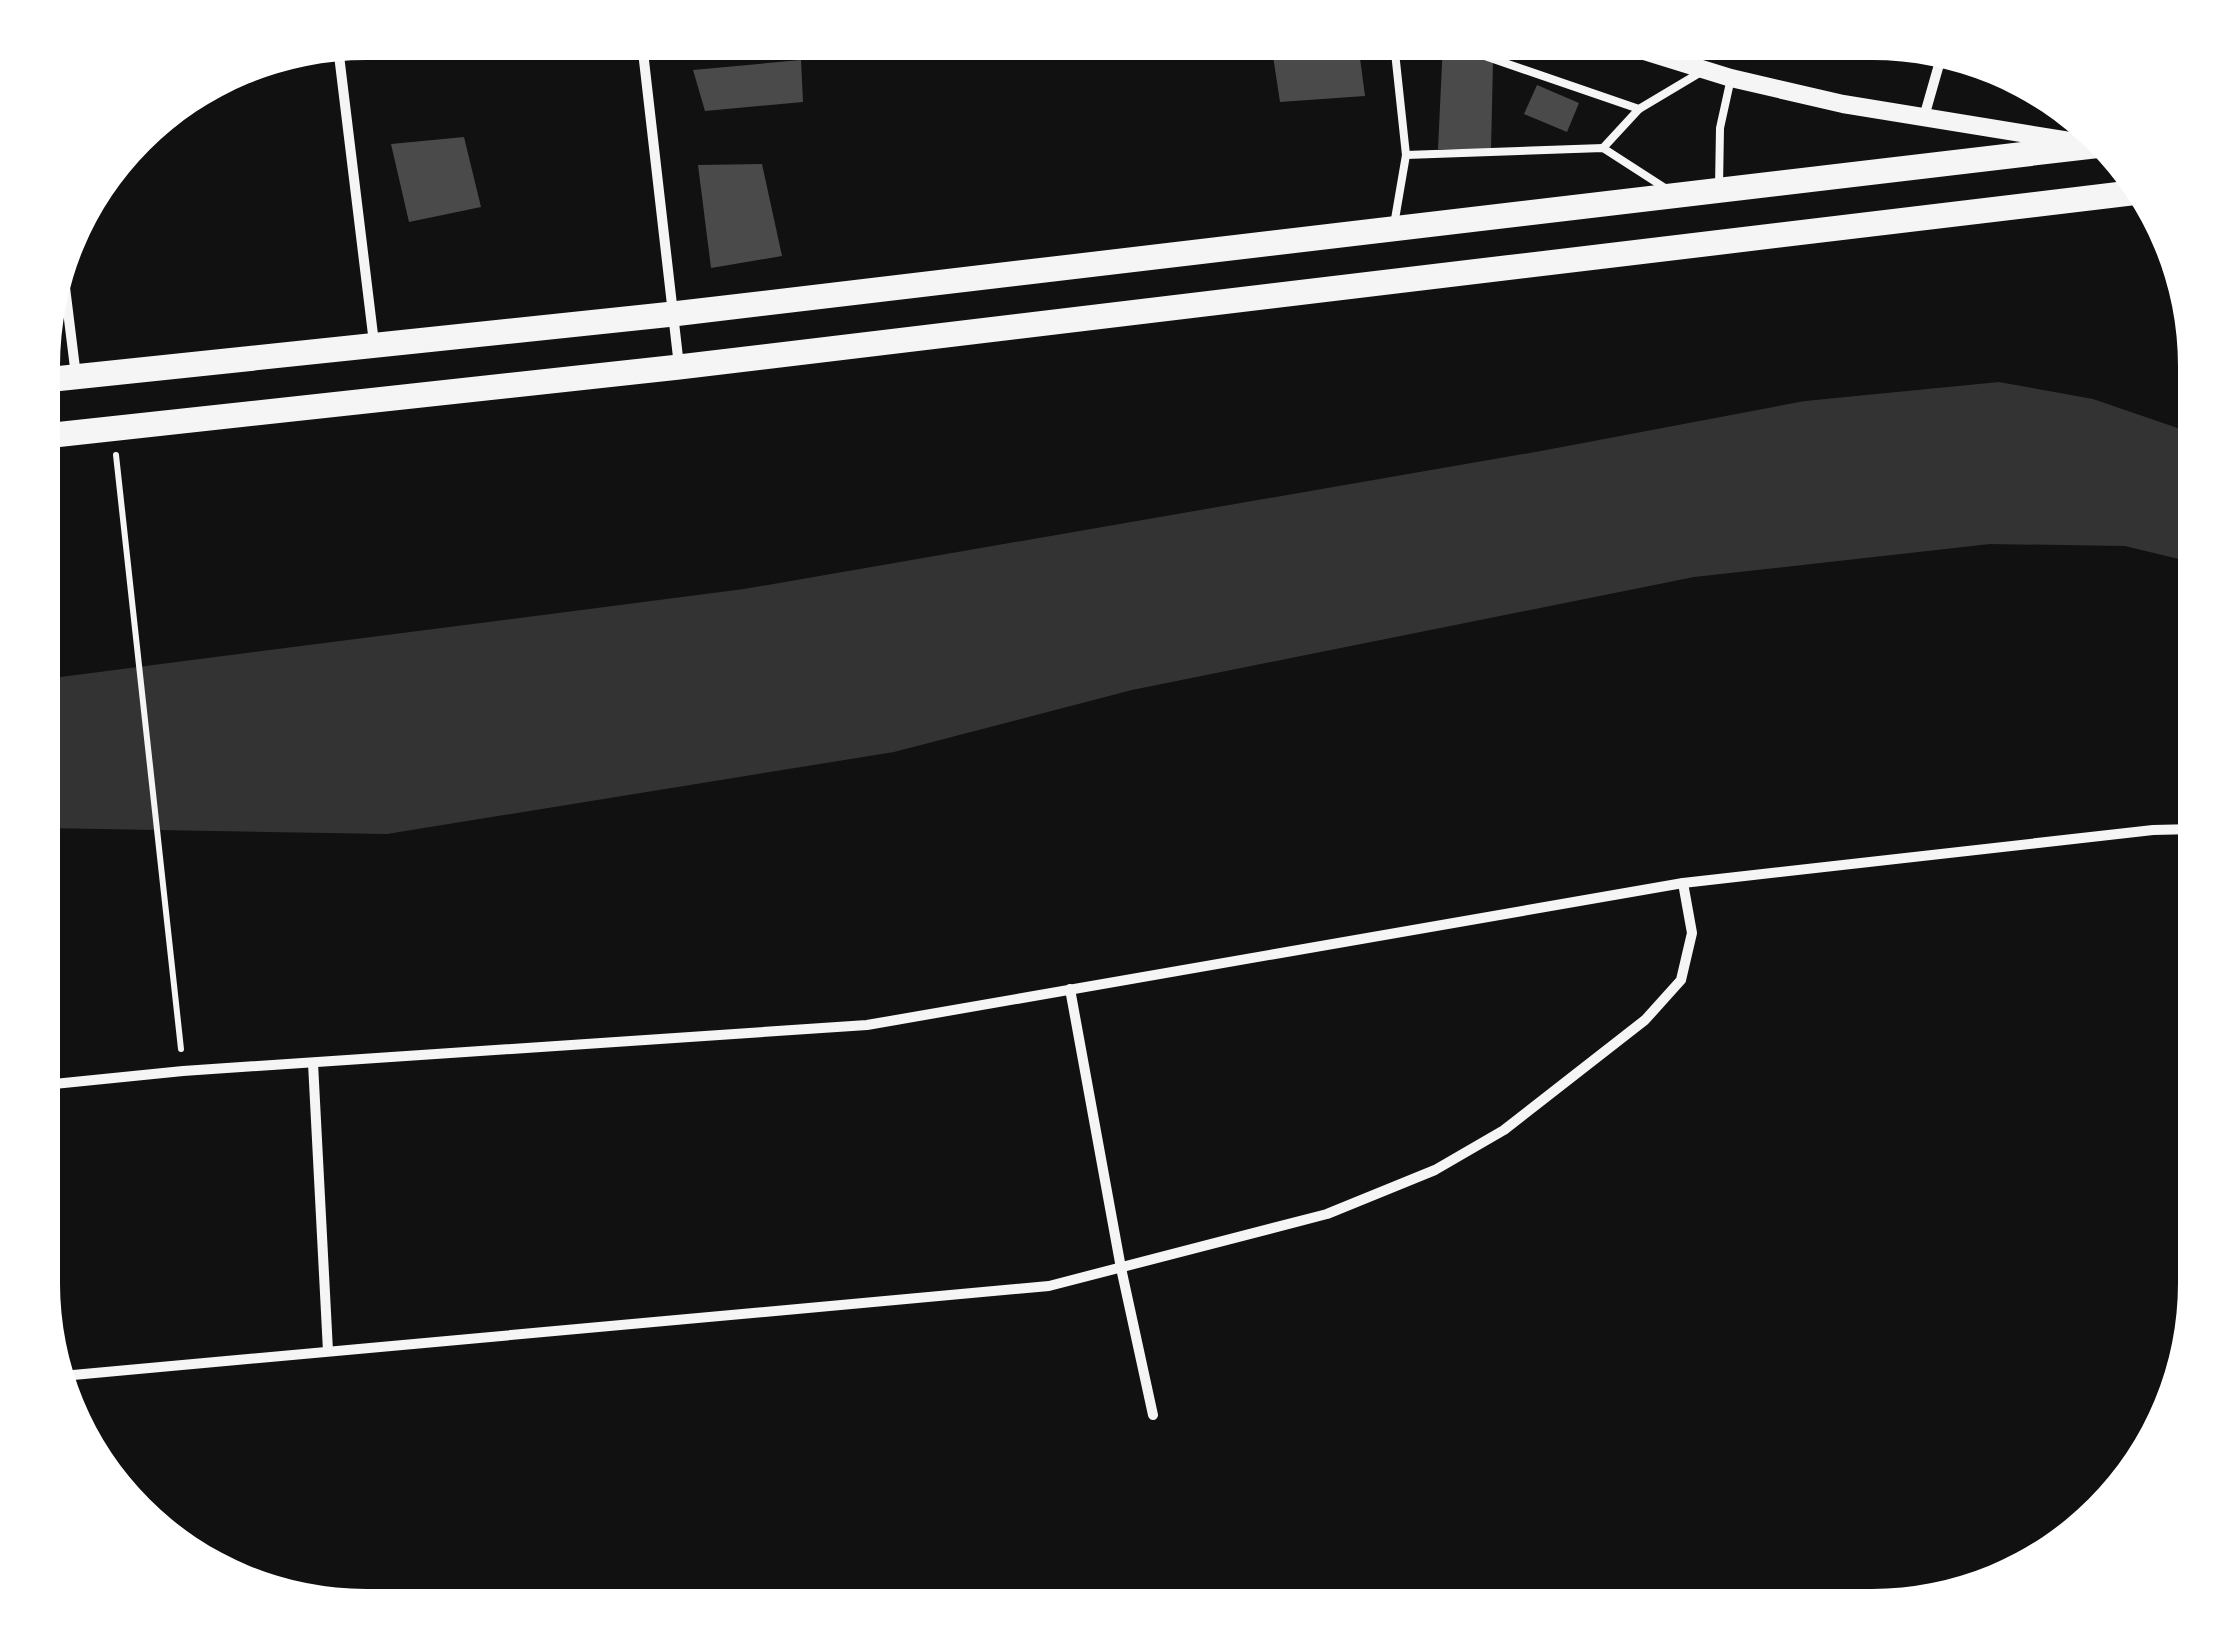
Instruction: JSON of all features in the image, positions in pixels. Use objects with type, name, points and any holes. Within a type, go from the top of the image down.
[{"type":"main road","points":[[60,379],[673,314],[2086,148]]},
{"type":"main road","points":[[60,434],[679,366],[2124,194]]},
{"type":"street","points":[[644,60],[679,366]]},
{"type":"street","points":[[1675,61],[1843,104],[2081,143]]},
{"type":"street","points":[[340,62],[374,344]]},
{"type":"street","points":[[1924,118],[1938,68]]},
{"type":"street","points":[[67,303],[76,377]]},
{"type":"street","points":[[61,1083],[183,1071],[867,1025],[1683,884],[2177,829]]},
{"type":"street","points":[[74,1375],[1049,1286],[1327,1214],[1435,1170],[1504,1130],[1645,1020],[1682,980],[1692,933],[1683,884]]},
{"type":"street","points":[[1070,989],[1121,1268],[1153,1415]]},
{"type":"street","points":[[313,1063],[328,1351]]},
{"type":"lane","points":[[1393,229],[1406,155],[1396,61]]},
{"type":"lane","points":[[1499,61],[1639,109]]},
{"type":"lane","points":[[1603,148],[1639,109],[1704,70]]},
{"type":"lane","points":[[1720,191],[1720,128],[1731,78]]},
{"type":"lane","points":[[1406,155],[1603,148],[1677,196]]},
{"type":"path","points":[[114,429],[183,1071]]},
{"type":"shaded area","points":[[1999,382],[2093,399],[2177,428],[2177,559],[2125,546],[1990,544],[1694,577],[1132,690],[894,752],[387,834],[60,828],[60,677],[744,589],[1541,451],[1805,401]]},
{"type":"building","points":[[801,60],[803,102],[705,111],[693,70]]},
{"type":"building","points":[[1274,61],[1360,61],[1365,96],[1280,102]]},
{"type":"building","points":[[1442,61],[1493,61],[1491,150],[1438,149]]},
{"type":"building","points":[[1537,85],[1579,103],[1567,132],[1524,114]]},
{"type":"building","points":[[464,137],[481,207],[409,222],[391,144]]},
{"type":"building","points":[[762,164],[782,256],[711,268],[698,165]]}]
